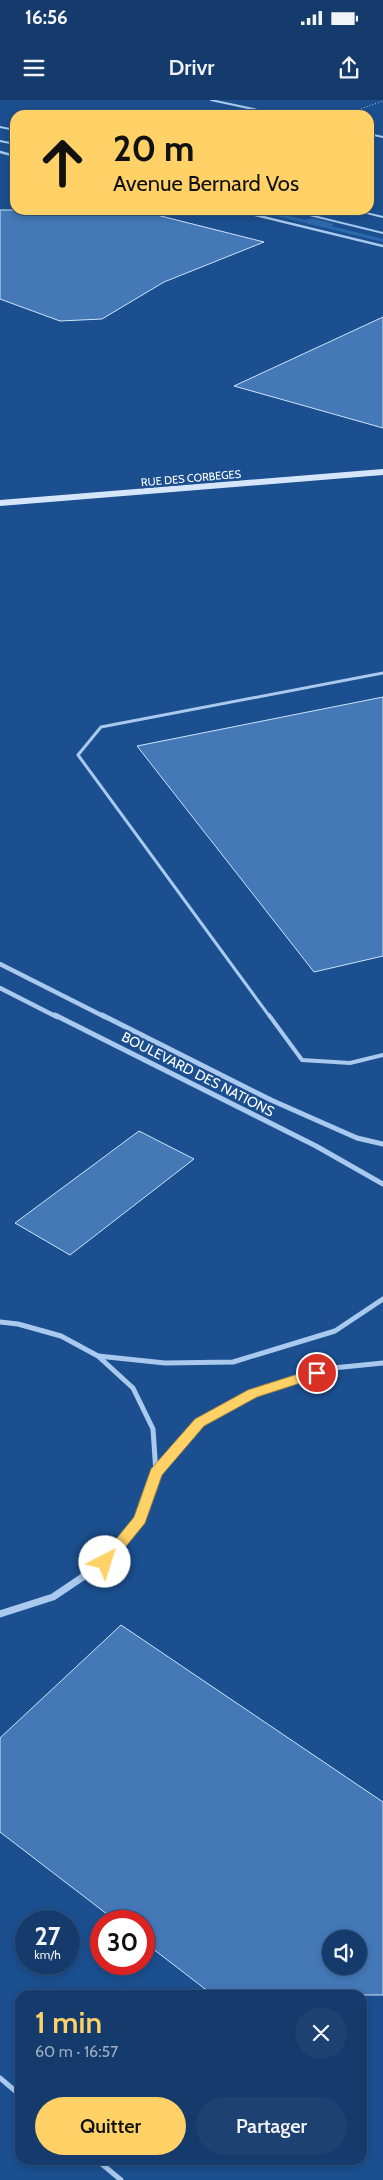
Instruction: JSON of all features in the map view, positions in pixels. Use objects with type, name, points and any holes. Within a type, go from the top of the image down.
[{"type":"street","points":[[255,215],[383,246]]},
{"type":"street","name":"RUE DES CORBEGES","points":[[0,503],[383,472]]},
{"type":"street","name":"BOULEVARD DES NATIONS","points":[[0,964],[271,1100],[357,1138],[383,1144]]},
{"type":"street","name":"BOULEVARD DES NATIONS","points":[[0,988],[316,1146],[383,1184]]},
{"type":"street","points":[[98,1356],[164,1363],[232,1362],[335,1331],[383,1298]]},
{"type":"street","points":[[0,1322],[18,1324],[61,1336],[98,1356],[133,1388],[153,1429],[156,1473]]},
{"type":"street","points":[[0,1614],[54,1596],[105,1562],[140,1520],[156,1473],[199,1422],[253,1393],[334,1368],[383,1362]]},
{"type":"lane","points":[[211,100],[258,110]]},
{"type":"lane","points":[[309,215],[383,233]]},
{"type":"lane","points":[[383,673],[101,727],[78,755],[302,1060],[350,1063],[383,1055]]},
{"type":"lane","points":[[0,2078],[15,2091]]},
{"type":"lane","points":[[103,2165],[121,2180]]},
{"type":"path","points":[[358,110],[383,101]]},
{"type":"shaded area","points":[[272,215],[284,215],[306,220],[312,218],[335,224],[331,226],[383,239],[383,242]]},
{"type":"building","points":[[0,210],[10,210],[10,215],[157,215],[264,242],[164,282],[102,319],[60,321],[0,299]]},
{"type":"building","points":[[383,317],[383,428],[234,386]]},
{"type":"building","points":[[383,697],[383,956],[314,972],[137,746]]},
{"type":"building","points":[[139,1131],[194,1159],[70,1255],[15,1223]]},
{"type":"building","points":[[121,1625],[383,1802],[383,1995],[367,1995],[367,1990],[206,1990],[155,1950],[155,1910],[102,1910],[0,1832],[0,1738]]},
{"type":"route","points":[[105,1562],[140,1520],[156,1473],[199,1422],[253,1393],[317,1373]]}]
